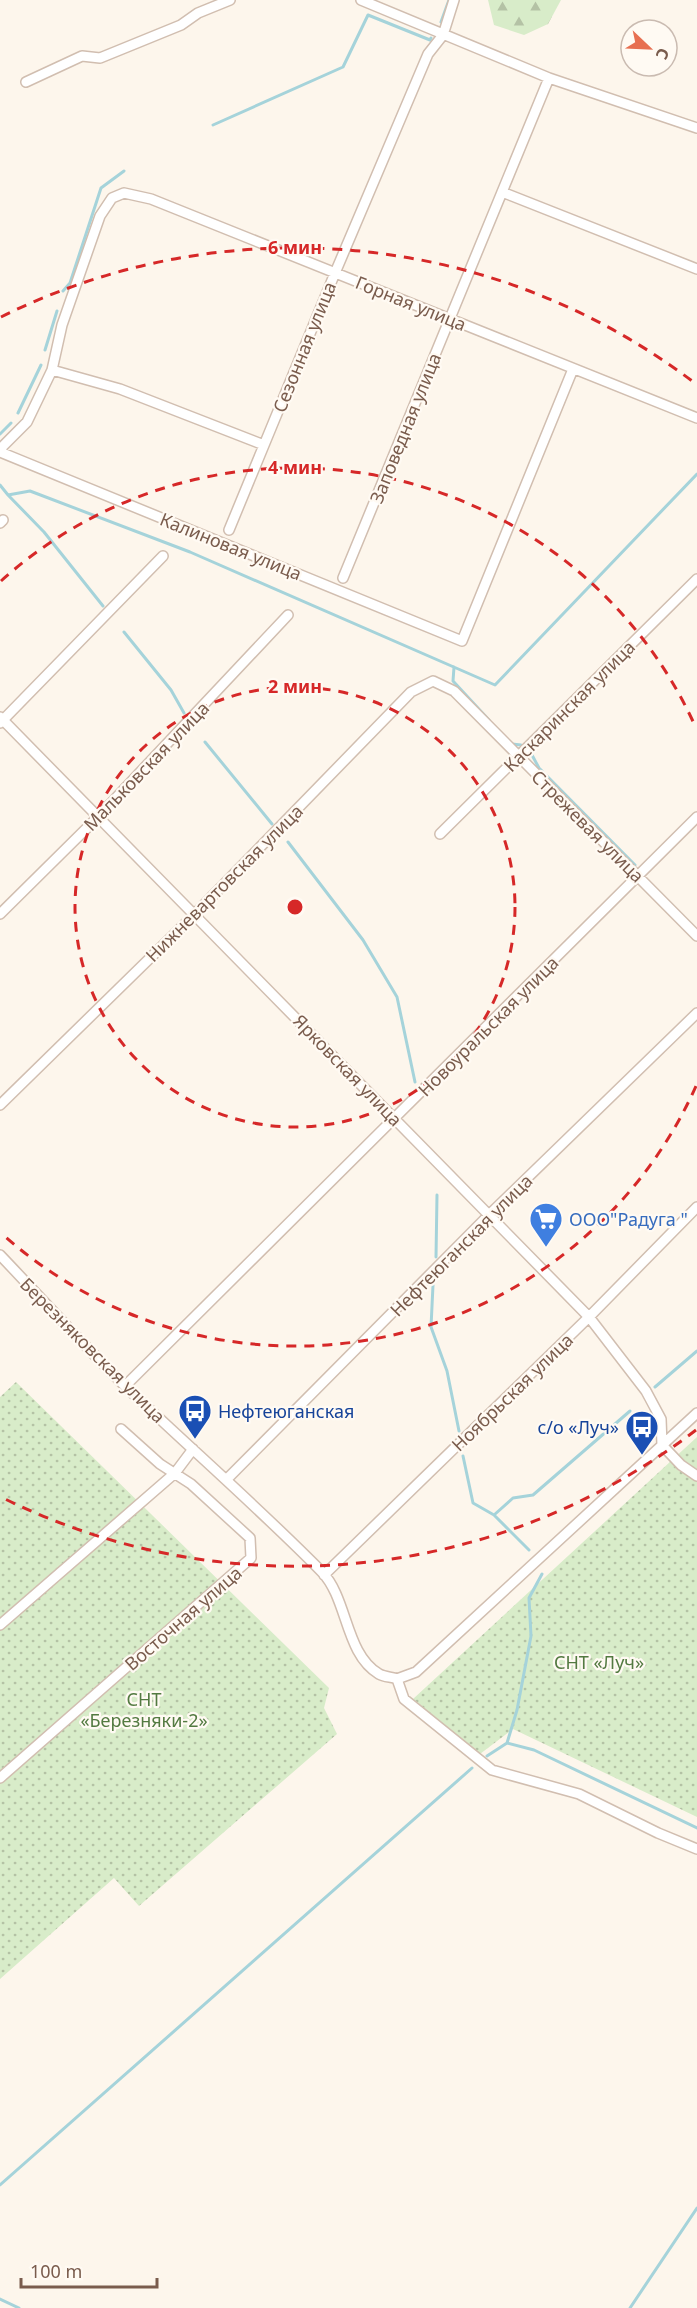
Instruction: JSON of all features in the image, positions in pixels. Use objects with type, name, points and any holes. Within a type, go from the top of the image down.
[{"type":"street","points":[[26,82],[82,56],[100,58],[181,25],[198,13],[230,0]]},
{"type":"street","points":[[361,0],[549,78],[697,128]]},
{"type":"street","points":[[444,35],[454,0]]},
{"type":"street","name":"Сезонная улица","points":[[229,530],[428,54],[444,35]]},
{"type":"street","name":"Заповедная улица","points":[[343,578],[549,78]]},
{"type":"street","points":[[502,192],[697,269]]},
{"type":"street","name":"Горная улица","points":[[52,370],[63,325],[100,216],[112,198],[124,193],[151,199],[697,418]]},
{"type":"street","name":"Калиновая улица","points":[[0,450],[462,641],[573,369]]},
{"type":"street","points":[[0,450],[27,422],[52,370],[120,389],[264,445]]},
{"type":"street","points":[[1,720],[163,556]]},
{"type":"street","name":"Каскаринская улица","points":[[440,834],[697,579]]},
{"type":"street","name":"Мальковская улица","points":[[0,914],[98,817],[288,615]]},
{"type":"street","name":"Нижневартовская улица","points":[[0,1105],[195,914],[411,692],[433,681],[454,691]]},
{"type":"street","name":"Стрежевая улица","points":[[454,691],[697,936]]},
{"type":"street","name":"Ярковская улица","points":[[1,720],[195,914],[589,1317],[646,1391],[661,1419],[662,1446]]},
{"type":"street","name":"Новоуральская улица","points":[[125,1386],[697,818]]},
{"type":"street","name":"Нефтеюганская улица","points":[[227,1479],[489,1215],[697,1013]]},
{"type":"street","name":"Ноябрьская улица","points":[[324,1575],[589,1317],[697,1207]]},
{"type":"street","name":"Березняковская улица","points":[[0,1256],[125,1386],[227,1479],[324,1575],[340,1603],[350,1634],[365,1660],[379,1674],[397,1679]]},
{"type":"street","points":[[697,1413],[416,1672],[397,1679],[404,1699],[492,1770],[579,1794],[658,1833],[697,1848]]},
{"type":"street","name":"Восточная улица","points":[[0,1778],[251,1558],[250,1538],[191,1484],[160,1464],[121,1429]]},
{"type":"street","points":[[662,1446],[681,1466],[697,1476]]},
{"type":"street","points":[[0,1625],[175,1473],[193,1449]]},
{"type":"green space","points":[[488,0],[561,0],[548,24],[524,35],[494,25]]},
{"type":"green space","name":"СНТ «Березняки-2»","points":[[16,1382],[329,1688],[324,1708],[337,1734],[139,1906],[114,1878],[0,1979],[0,1397]]},
{"type":"green space","name":"СНТ «Луч»","points":[[697,1437],[697,1817],[513,1729],[480,1754],[413,1699]]},
{"type":"waterway","points":[[441,22],[449,0]]},
{"type":"waterway","points":[[213,125],[343,67],[368,15],[430,40],[431,38]]},
{"type":"waterway","points":[[63,291],[70,283],[101,188],[124,171]]},
{"type":"waterway","points":[[45,350],[57,311]]},
{"type":"waterway","points":[[18,413],[41,365]]},
{"type":"waterway","points":[[0,434],[11,423]]},
{"type":"waterway","points":[[0,485],[8,495],[30,491],[190,552],[495,685],[697,474]]},
{"type":"waterway","points":[[8,495],[44,532],[103,606]]},
{"type":"waterway","points":[[124,632],[171,690],[184,713]]},
{"type":"waterway","points":[[454,667],[453,681],[489,720]]},
{"type":"waterway","points":[[205,742],[272,824]]},
{"type":"waterway","points":[[512,744],[521,745]]},
{"type":"waterway","points":[[532,755],[539,768],[635,865]]},
{"type":"waterway","points":[[288,842],[363,940],[397,997],[415,1082]]},
{"type":"waterway","points":[[436,1257],[437,1195]]},
{"type":"waterway","points":[[433,1285],[431,1327],[447,1371],[459,1431]]},
{"type":"waterway","points":[[655,1387],[697,1351]]},
{"type":"waterway","points":[[494,1515],[513,1498],[533,1495],[630,1411]]},
{"type":"waterway","points":[[463,1456],[473,1503],[494,1515],[529,1550]]},
{"type":"waterway","points":[[507,1743],[517,1710],[531,1636],[529,1598],[542,1574]]},
{"type":"waterway","points":[[487,1756],[507,1743],[534,1750],[697,1828]]},
{"type":"waterway","points":[[0,2185],[472,1768]]},
{"type":"waterway","points":[[630,2308],[697,2208]]},
{"type":"waterway","points":[[0,2299],[19,2308]]},
{"type":"place","name":"ООО\"Радуга \"","points":[[546,1248]]},
{"type":"place","name":"Нефтеюганская","points":[[195,1440]]},
{"type":"place","name":"с/о «Луч»","points":[[642,1456]]}]
